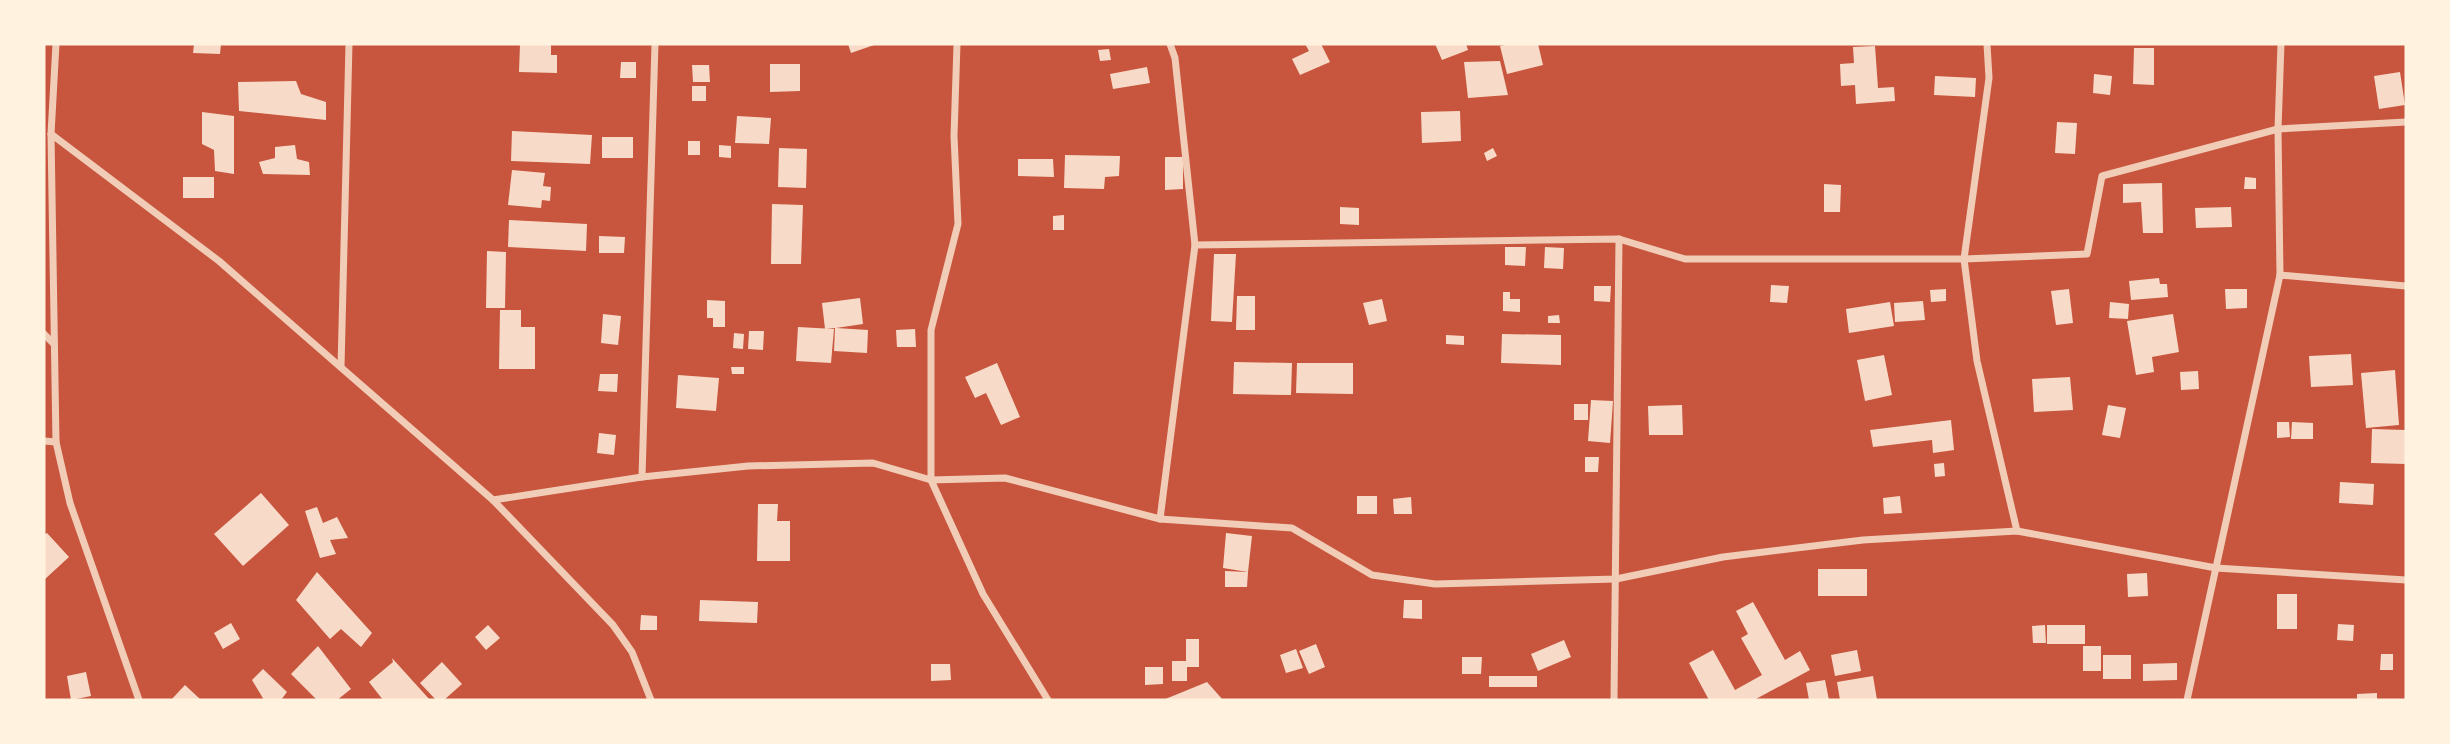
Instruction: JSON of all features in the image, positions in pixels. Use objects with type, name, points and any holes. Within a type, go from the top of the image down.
[{"type":"street","points":[[56,44],[51,134],[56,442],[70,503],[139,700]]},
{"type":"street","points":[[341,367],[349,44]]},
{"type":"street","points":[[642,477],[655,44]]},
{"type":"street","points":[[957,44],[954,136],[958,224],[931,330],[931,480],[983,594],[1048,700]]},
{"type":"street","points":[[1160,519],[1195,245],[1175,58],[1170,44]]},
{"type":"street","points":[[1987,44],[1989,78],[1964,259],[1977,361],[2017,531]]},
{"type":"street","points":[[2187,700],[2280,275],[2278,129],[2281,44]]},
{"type":"street","points":[[1195,245],[1619,239],[1685,259],[1964,259],[2087,254],[2102,176],[2278,129],[2406,122]]},
{"type":"street","points":[[51,134],[219,261],[493,500],[613,625],[632,652],[651,700]]},
{"type":"street","points":[[1614,700],[1619,239]]},
{"type":"street","points":[[2280,275],[2406,286]]},
{"type":"street","points":[[44,334],[54,344]]},
{"type":"street","points":[[44,441],[56,442]]},
{"type":"street","points":[[493,500],[642,477],[748,466],[873,463],[931,480],[1005,478],[1160,519],[1292,528],[1373,575],[1435,584],[1616,579],[1723,557],[1812,546],[2017,531],[2216,568],[2406,580]]},
{"type":"building","points":[[194,44],[221,44],[220,54],[193,53]]},
{"type":"building","points":[[520,44],[551,44],[551,55],[557,55],[557,73],[519,72]]},
{"type":"building","points":[[848,44],[877,44],[851,53]]},
{"type":"building","points":[[1305,44],[1321,44],[1330,62],[1300,75],[1292,59],[1309,51]]},
{"type":"building","points":[[1435,44],[1466,44],[1468,50],[1442,60]]},
{"type":"building","points":[[1538,44],[1543,65],[1507,74],[1500,46]]},
{"type":"building","points":[[1875,46],[1878,88],[1894,87],[1895,101],[1856,104],[1855,85],[1841,86],[1840,64],[1854,63],[1853,47]]},
{"type":"building","points":[[2134,48],[2154,48],[2154,85],[2133,84]]},
{"type":"building","points":[[1109,49],[1111,60],[1100,61],[1098,50]]},
{"type":"building","points":[[1500,61],[1508,95],[1468,98],[1464,62]]},
{"type":"building","points":[[621,62],[636,62],[636,78],[620,78]]},
{"type":"building","points":[[770,64],[800,64],[800,91],[770,92]]},
{"type":"building","points":[[692,65],[709,65],[710,82],[693,82]]},
{"type":"building","points":[[1147,67],[1150,83],[1113,89],[1110,74]]},
{"type":"building","points":[[2400,72],[2405,105],[2379,109],[2374,76]]},
{"type":"building","points":[[2094,74],[2112,76],[2110,95],[2093,93]]},
{"type":"building","points":[[1935,76],[1976,78],[1975,97],[1934,95]]},
{"type":"building","points":[[296,81],[301,94],[326,102],[326,120],[239,111],[238,82]]},
{"type":"building","points":[[692,86],[706,86],[706,101],[692,101]]},
{"type":"building","points":[[1460,111],[1461,141],[1422,143],[1421,112]]},
{"type":"building","points":[[202,112],[234,116],[234,174],[215,171],[214,150],[202,144]]},
{"type":"building","points":[[737,116],[771,118],[769,144],[735,143]]},
{"type":"building","points":[[2057,122],[2077,123],[2075,154],[2055,153]]},
{"type":"building","points":[[512,131],[592,135],[590,164],[511,161]]},
{"type":"building","points":[[602,137],[633,137],[633,158],[602,158]]},
{"type":"building","points":[[688,141],[700,141],[700,155],[688,155]]},
{"type":"building","points":[[295,145],[297,159],[309,162],[310,175],[263,174],[259,162],[275,158],[275,147]]},
{"type":"building","points":[[719,145],[731,146],[731,158],[719,157]]},
{"type":"building","points":[[779,148],[807,149],[806,188],[778,187]]},
{"type":"building","points":[[1493,148],[1497,156],[1487,161],[1484,153]]},
{"type":"building","points":[[1065,155],[1120,156],[1119,176],[1105,177],[1104,189],[1064,188]]},
{"type":"building","points":[[1165,157],[1183,157],[1183,189],[1165,190]]},
{"type":"building","points":[[1018,159],[1053,159],[1054,177],[1018,176]]},
{"type":"building","points":[[512,170],[545,173],[543,186],[551,187],[550,201],[542,200],[541,208],[508,205]]},
{"type":"building","points":[[183,177],[214,177],[214,198],[183,198]]},
{"type":"building","points":[[2245,177],[2256,178],[2256,189],[2244,189]]},
{"type":"building","points":[[2162,183],[2163,233],[2143,233],[2141,202],[2123,203],[2123,184]]},
{"type":"building","points":[[1824,184],[1841,185],[1840,212],[1824,212]]},
{"type":"building","points":[[772,204],[803,205],[801,264],[771,264]]},
{"type":"building","points":[[1340,207],[1359,208],[1359,225],[1340,224]]},
{"type":"building","points":[[2231,207],[2232,227],[2196,228],[2195,208]]},
{"type":"building","points":[[1064,215],[1064,230],[1053,230],[1053,216]]},
{"type":"building","points":[[509,220],[587,224],[586,251],[508,247]]},
{"type":"building","points":[[599,236],[625,237],[624,253],[599,253]]},
{"type":"building","points":[[1505,247],[1526,247],[1525,266],[1505,265]]},
{"type":"building","points":[[1545,247],[1564,248],[1563,269],[1544,268]]},
{"type":"building","points":[[487,251],[506,252],[505,308],[486,308]]},
{"type":"building","points":[[1214,254],[1236,254],[1232,322],[1211,321]]},
{"type":"building","points":[[2159,278],[2160,284],[2167,284],[2168,297],[2131,300],[2129,281]]},
{"type":"building","points":[[1771,285],[1789,286],[1787,303],[1770,302]]},
{"type":"building","points":[[1594,286],[1611,286],[1610,302],[1594,301]]},
{"type":"building","points":[[1946,289],[1946,301],[1931,302],[1930,290]]},
{"type":"building","points":[[2069,289],[2073,323],[2056,325],[2051,291]]},
{"type":"building","points":[[2225,289],[2247,289],[2247,308],[2226,309]]},
{"type":"building","points":[[1503,292],[1510,292],[1510,299],[1520,299],[1520,312],[1503,311]]},
{"type":"building","points":[[1237,296],[1255,296],[1255,330],[1236,330]]},
{"type":"building","points":[[860,298],[863,324],[836,328],[868,330],[867,353],[834,351],[835,328],[825,329],[822,303]]},
{"type":"building","points":[[1382,299],[1387,321],[1369,325],[1363,303]]},
{"type":"building","points":[[707,300],[725,301],[725,327],[713,327],[713,318],[707,318]]},
{"type":"building","points":[[1923,301],[1925,320],[1895,322],[1894,303]]},
{"type":"building","points":[[1890,302],[1894,326],[1849,333],[1846,309]]},
{"type":"building","points":[[2110,302],[2129,304],[2128,319],[2109,318]]},
{"type":"building","points":[[500,310],[521,310],[521,327],[535,327],[535,369],[499,369]]},
{"type":"building","points":[[603,314],[621,316],[618,345],[601,343]]},
{"type":"building","points":[[2173,314],[2179,352],[2152,357],[2154,372],[2136,375],[2127,321]]},
{"type":"building","points":[[1559,315],[1560,323],[1548,323],[1548,316]]},
{"type":"building","points":[[798,327],[834,329],[831,363],[796,361]]},
{"type":"building","points":[[915,329],[916,347],[897,347],[896,330]]},
{"type":"building","points":[[749,331],[764,331],[763,350],[748,349]]},
{"type":"building","points":[[734,333],[744,334],[743,349],[733,348]]},
{"type":"building","points":[[1502,334],[1561,335],[1561,365],[1501,363]]},
{"type":"building","points":[[1446,335],[1464,336],[1464,345],[1446,344]]},
{"type":"building","points":[[2351,354],[2353,385],[2311,387],[2309,356]]},
{"type":"building","points":[[1884,355],[1892,395],[1865,401],[1857,360]]},
{"type":"building","points":[[1234,362],[1292,363],[1291,395],[1233,394]]},
{"type":"building","points":[[997,363],[1020,417],[1001,425],[986,393],[975,398],[965,377]]},
{"type":"building","points":[[1297,363],[1353,363],[1353,394],[1296,393]]},
{"type":"building","points":[[731,367],[744,367],[744,374],[732,374]]},
{"type":"building","points":[[2395,370],[2399,425],[2366,428],[2361,373]]},
{"type":"building","points":[[2198,371],[2199,389],[2181,390],[2180,372]]},
{"type":"building","points":[[600,374],[618,374],[617,392],[598,391]]},
{"type":"building","points":[[678,375],[719,378],[716,411],[676,408]]},
{"type":"building","points":[[2070,377],[2073,410],[2034,412],[2032,379]]},
{"type":"building","points":[[1591,400],[1613,401],[1610,443],[1588,441]]},
{"type":"building","points":[[1574,404],[1588,404],[1588,420],[1574,420]]},
{"type":"building","points":[[1682,405],[1683,435],[1649,435],[1648,406]]},
{"type":"building","points":[[2108,405],[2126,408],[2120,438],[2102,435]]},
{"type":"building","points":[[1951,420],[1954,450],[1933,453],[1932,440],[1873,447],[1870,430]]},
{"type":"building","points":[[2277,422],[2289,422],[2290,437],[2277,438]]},
{"type":"building","points":[[2292,422],[2313,423],[2313,439],[2291,439]]},
{"type":"building","points":[[2372,429],[2406,430],[2406,464],[2371,463]]},
{"type":"building","points":[[599,433],[616,435],[614,455],[597,453]]},
{"type":"building","points":[[1585,457],[1599,457],[1598,472],[1585,472]]},
{"type":"building","points":[[1944,463],[1945,476],[1935,477],[1934,464]]},
{"type":"building","points":[[2340,482],[2374,484],[2373,505],[2339,503]]},
{"type":"building","points":[[261,493],[289,525],[243,566],[214,534]]},
{"type":"building","points":[[1357,496],[1377,496],[1377,514],[1357,514]]},
{"type":"building","points":[[1900,496],[1902,513],[1884,514],[1883,498]]},
{"type":"building","points":[[1411,497],[1412,514],[1394,514],[1393,499]]},
{"type":"building","points":[[758,504],[778,504],[777,521],[790,521],[790,561],[757,561]]},
{"type":"building","points":[[317,507],[323,523],[337,517],[348,538],[330,540],[336,554],[320,558],[305,511]]},
{"type":"building","points":[[47,533],[69,557],[44,580],[44,535]]},
{"type":"building","points":[[1226,533],[1252,536],[1248,572],[1223,568]]},
{"type":"building","points":[[1818,569],[1867,569],[1867,596],[1818,596]]},
{"type":"building","points":[[1225,571],[1248,572],[1247,587],[1225,587]]},
{"type":"building","points":[[317,572],[372,633],[361,647],[341,629],[330,639],[296,600]]},
{"type":"building","points":[[2147,573],[2148,596],[2128,597],[2127,574]]},
{"type":"building","points":[[2277,594],[2297,594],[2297,629],[2277,629]]},
{"type":"building","points":[[700,600],[758,602],[757,623],[699,621]]},
{"type":"building","points":[[1404,600],[1422,600],[1422,619],[1403,618]]},
{"type":"building","points":[[1753,602],[1785,660],[1800,651],[1810,670],[1754,700],[1709,700],[1689,663],[1713,650],[1735,690],[1762,675],[1741,638],[1748,634],[1736,611]]},
{"type":"building","points":[[641,615],[657,616],[657,630],[640,630]]},
{"type":"building","points":[[231,623],[240,639],[223,649],[214,633]]},
{"type":"building","points":[[2338,624],[2354,625],[2353,641],[2337,640]]},
{"type":"building","points":[[488,625],[500,638],[486,650],[475,637]]},
{"type":"building","points":[[2045,625],[2046,643],[2033,643],[2032,626]]},
{"type":"building","points":[[2047,625],[2085,625],[2085,644],[2047,644]]},
{"type":"building","points":[[1186,639],[1199,639],[1199,667],[1187,667],[1187,681],[1172,681],[1172,661],[1186,661]]},
{"type":"building","points":[[1564,640],[1571,657],[1538,671],[1531,654]]},
{"type":"building","points":[[1316,644],[1325,667],[1309,674],[1299,651]]},
{"type":"building","points":[[318,646],[351,689],[337,700],[317,700],[291,674]]},
{"type":"building","points":[[2083,646],[2101,646],[2101,671],[2083,671]]},
{"type":"building","points":[[1296,649],[1303,668],[1286,673],[1280,655]]},
{"type":"building","points":[[1857,650],[1861,671],[1835,676],[1831,655]]},
{"type":"building","points":[[2381,654],[2393,654],[2393,670],[2380,670]]},
{"type":"building","points":[[2103,655],[2131,655],[2131,679],[2103,679]]},
{"type":"building","points":[[1462,657],[1482,657],[1481,674],[1462,674]]},
{"type":"building","points":[[392,658],[430,700],[383,700],[369,682],[393,662]]},
{"type":"building","points":[[442,662],[462,684],[444,700],[436,700],[420,683]]},
{"type":"building","points":[[2177,663],[2177,680],[2143,681],[2143,664]]},
{"type":"building","points":[[931,664],[950,664],[951,680],[931,681]]},
{"type":"building","points":[[1145,667],[1163,667],[1163,684],[1145,685]]},
{"type":"building","points":[[263,669],[287,692],[281,700],[264,700],[252,680]]},
{"type":"building","points":[[86,672],[91,696],[71,700],[67,676]]},
{"type":"building","points":[[1489,676],[1537,676],[1537,687],[1489,687]]},
{"type":"building","points":[[1873,676],[1877,700],[1840,700],[1837,682]]},
{"type":"building","points":[[1825,680],[1829,700],[1809,700],[1806,683]]},
{"type":"building","points":[[1207,682],[1223,700],[1163,700]]},
{"type":"building","points":[[185,685],[201,700],[171,700]]},
{"type":"building","points":[[2377,693],[2377,700],[2357,700],[2357,694]]}]
